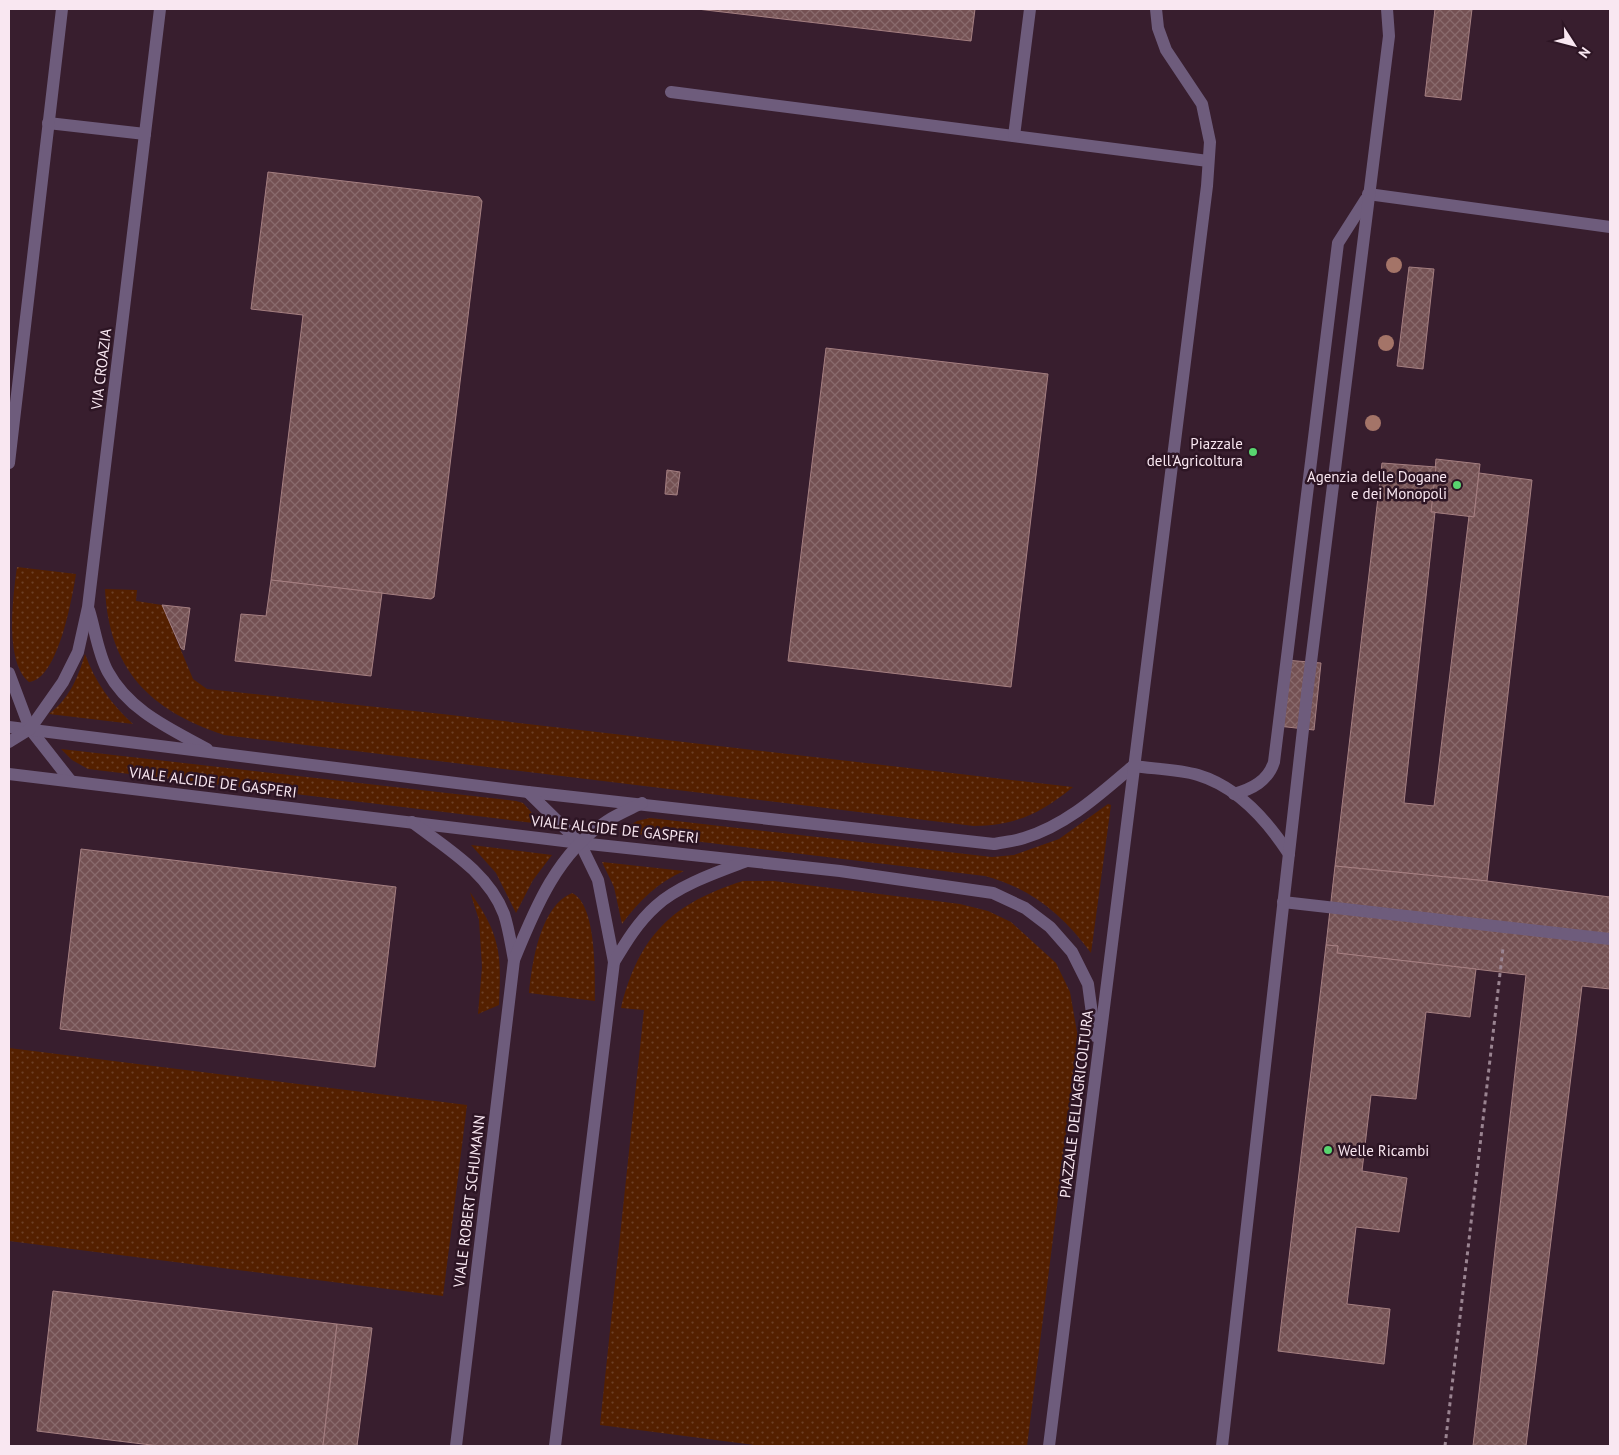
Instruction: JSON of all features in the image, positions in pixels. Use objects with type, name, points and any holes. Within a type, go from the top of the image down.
[{"type":"street","points":[[9,463],[62,9]]},
{"type":"street","name":"VIA CROAZIA","points":[[9,742],[30,729],[63,682],[78,652],[88,608],[160,9]]},
{"type":"street","points":[[1014,136],[1030,9]]},
{"type":"street","name":"PIAZZALE DELL'AGRICOLTURA","points":[[1049,1446],[1210,142],[1202,104],[1166,50],[1158,28],[1156,9]]},
{"type":"street","points":[[1222,1446],[1283,902],[1388,36],[1387,9]]},
{"type":"street","points":[[671,92],[1208,161]]},
{"type":"street","points":[[48,124],[146,134]]},
{"type":"street","points":[[1368,194],[1610,228]]},
{"type":"street","points":[[1234,794],[1257,786],[1271,771],[1274,762],[1338,244],[1368,194]]},
{"type":"street","name":"VIA CROAZIA","points":[[88,608],[108,672],[126,695],[147,716],[212,752]]},
{"type":"street","points":[[9,673],[30,729],[70,780]]},
{"type":"street","name":"VIALE ALCIDE DE GASPERI","points":[[9,726],[528,792],[642,803],[994,844],[1024,838],[1058,824],[1088,804],[1133,766]]},
{"type":"street","points":[[1133,766],[1198,775],[1218,783],[1255,810],[1273,828],[1289,854]]},
{"type":"street","name":"VIALE ALCIDE DE GASPERI","points":[[9,774],[410,820],[580,842],[751,860],[992,893],[1025,908],[1050,927],[1072,952],[1088,984],[1094,1020],[1096,1073]]},
{"type":"street","points":[[528,792],[580,842],[598,880],[614,962],[555,1446]]},
{"type":"street","name":"VIALE ROBERT SCHUMANN","points":[[456,1446],[514,960],[531,917],[551,880],[580,842],[607,820],[642,803]]},
{"type":"street","name":"VIALE ROBERT SCHUMANN","points":[[410,820],[468,863],[488,886],[504,914],[514,960]]},
{"type":"street","points":[[614,962],[632,932],[656,905],[705,876],[751,860]]},
{"type":"street","points":[[1283,902],[1610,940]]},
{"type":"path","points":[[1445,1446],[1505,927]]},
{"type":"shaded area","points":[[17,567],[76,574],[67,618],[56,653],[48,667],[39,677],[29,682],[21,673],[13,644],[12,611]]},
{"type":"shaded area","points":[[105,589],[137,590],[136,601],[162,605],[193,679],[207,689],[442,714],[1073,787],[1050,804],[1027,816],[1003,823],[974,826],[224,735],[174,713],[154,699],[138,683],[125,664],[115,642],[108,617]]},
{"type":"shaded area","points":[[85,654],[104,692],[133,724],[49,714],[62,702],[72,687]]},
{"type":"shaded area","points":[[61,749],[516,801],[523,803],[542,824],[88,769],[72,760]]},
{"type":"shaded area","points":[[1108,804],[1111,805],[1091,953],[1069,927],[1045,905],[1017,888],[985,876],[619,832],[637,821],[650,818],[992,857],[1014,855],[1059,839]]},
{"type":"shaded area","points":[[471,845],[552,855],[533,880],[516,913],[496,873]]},
{"type":"shaded area","points":[[602,862],[684,871],[657,887],[635,908],[622,924],[614,887]]},
{"type":"shaded area","points":[[743,881],[774,881],[960,904],[988,911],[1011,922],[1056,963],[1070,992],[1078,1038],[1027,1446],[762,1446],[600,1425],[644,1010],[621,1008],[638,960],[662,925],[697,900]]},
{"type":"shaded area","points":[[470,892],[488,920],[493,933],[497,945],[500,972],[499,1005],[478,1014],[482,967],[479,920]]},
{"type":"shaded area","points":[[572,893],[580,900],[586,911],[590,926],[593,942],[595,1001],[529,993],[535,952],[545,922],[561,900]]},
{"type":"shaded area","points":[[9,1048],[467,1105],[443,1296],[9,1241]]},
{"type":"building","points":[[697,9],[975,9],[971,41]]},
{"type":"building","points":[[1435,9],[1472,9],[1461,100],[1425,96]]},
{"type":"building","points":[[268,172],[479,197],[482,201],[434,597],[431,599],[271,580],[303,315],[251,309]]},
{"type":"building","points":[[1409,267],[1434,269],[1423,369],[1397,366]]},
{"type":"building","points":[[826,348],[1048,374],[1011,687],[788,661]]},
{"type":"building","points":[[1436,459],[1480,464],[1474,517],[1431,512]]},
{"type":"building","points":[[1382,463],[1436,467],[1431,512],[1435,512],[1404,803],[1434,806],[1469,516],[1474,517],[1479,473],[1532,480],[1487,881],[1335,866]]},
{"type":"building","points":[[667,470],[680,472],[677,495],[665,494]]},
{"type":"building","points":[[271,580],[382,593],[371,676],[235,661],[241,614],[266,616]]},
{"type":"building","points":[[162,605],[190,608],[184,650],[181,648]]},
{"type":"building","points":[[1285,660],[1321,663],[1314,730],[1278,726]]},
{"type":"building","points":[[81,849],[396,887],[375,1067],[60,1029]]},
{"type":"building","points":[[1335,866],[1487,881],[1610,897],[1610,989],[1582,986],[1526,1446],[1473,1446],[1526,975],[1337,953],[1338,946],[1326,945]]},
{"type":"building","points":[[1326,945],[1338,946],[1337,953],[1476,969],[1470,1017],[1426,1012],[1416,1099],[1371,1095],[1362,1171],[1407,1178],[1399,1232],[1356,1227],[1347,1304],[1390,1309],[1384,1364],[1278,1351]]},
{"type":"building","points":[[53,1291],[337,1324],[323,1446],[159,1446],[37,1431]]},
{"type":"building","points":[[337,1324],[372,1328],[357,1446],[323,1446]]},
{"type":"place","name":"Piazzale dell'Agricoltura","points":[[1253,452]]},
{"type":"place","name":"Agenzia delle Dogane e dei Monopoli","points":[[1457,485]]},
{"type":"place","name":"Welle Ricambi","points":[[1328,1150]]}]
